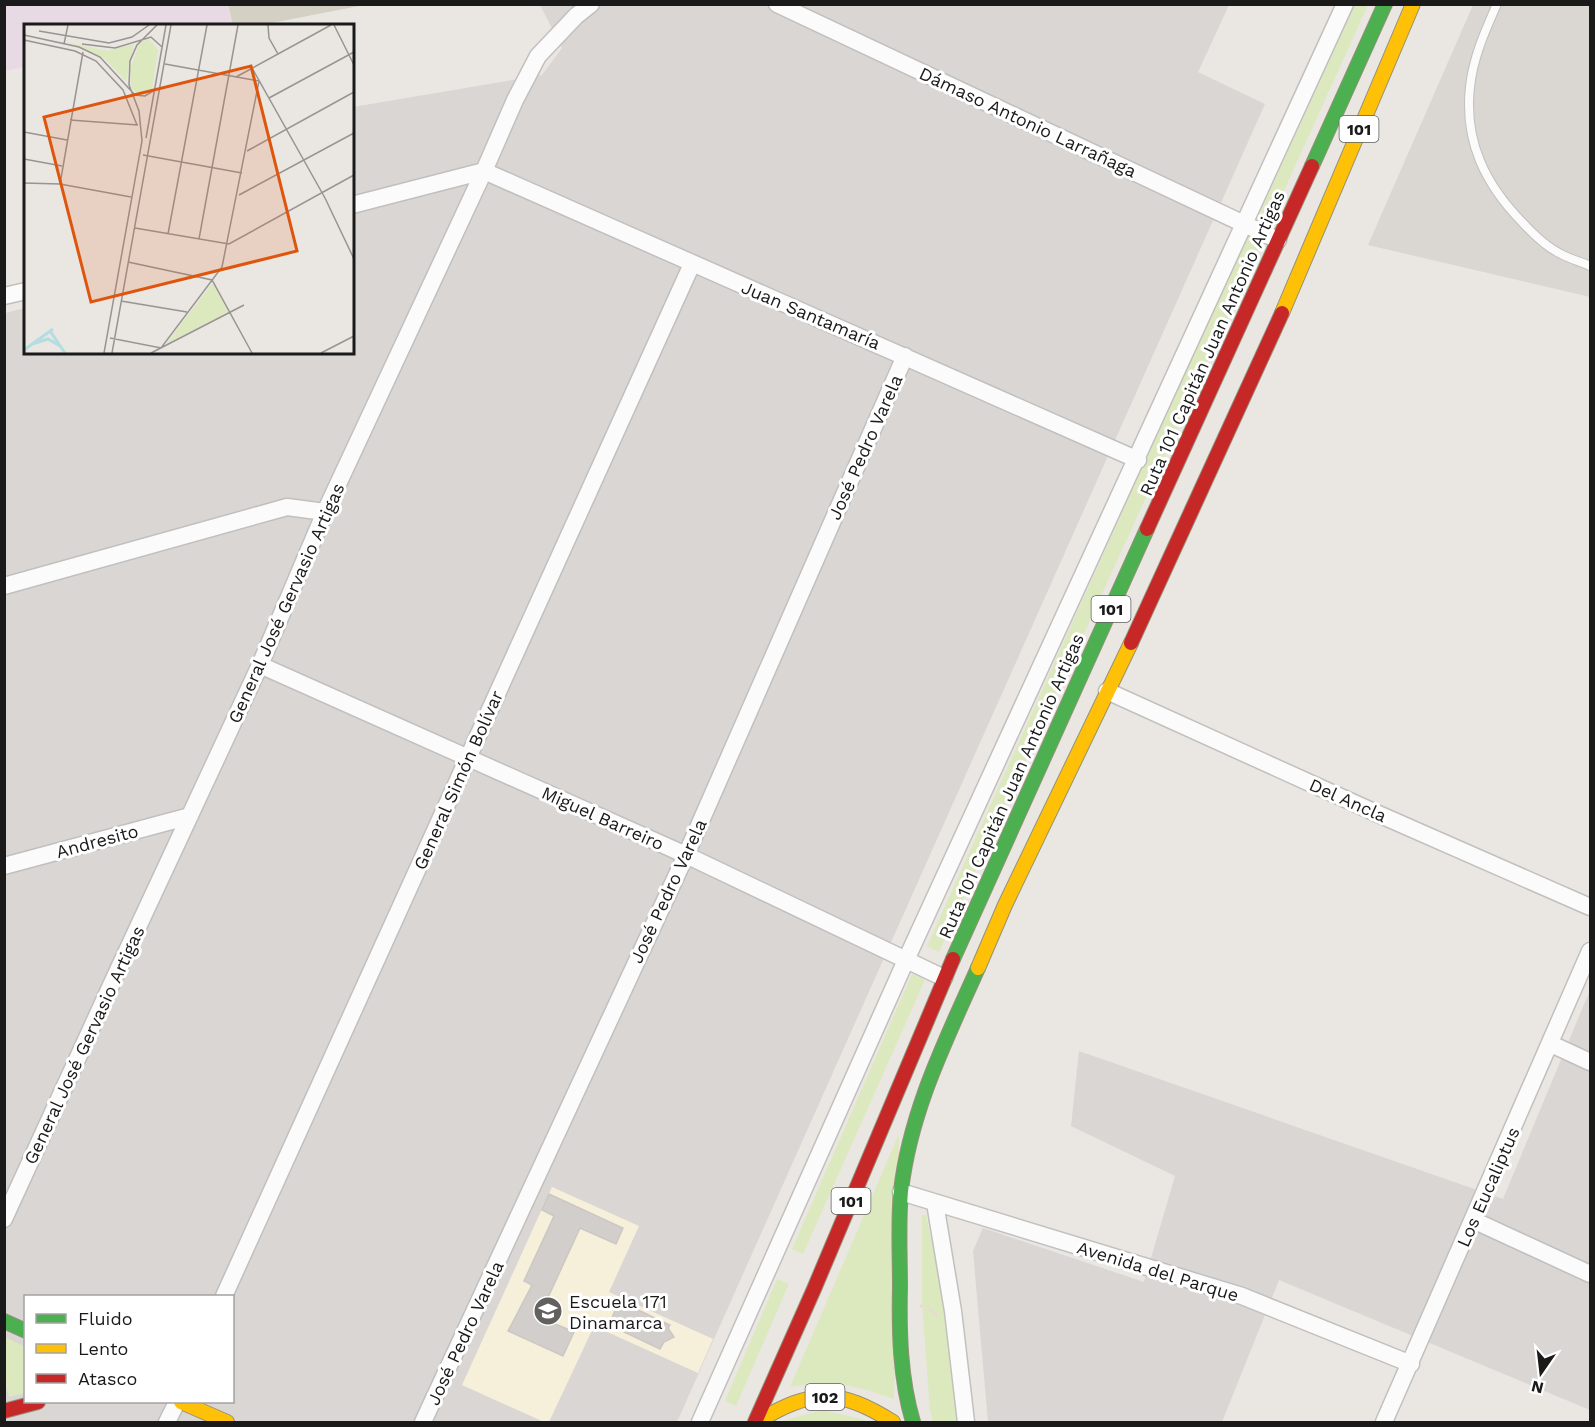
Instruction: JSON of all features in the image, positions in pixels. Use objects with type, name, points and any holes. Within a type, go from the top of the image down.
[{"type":"main road","name":"Ruta 101 Capitán Juan Antonio Artigas","points":[[756,1422],[944,978],[1385,4]]},
{"type":"main road","name":"101","points":[[913,1422],[907,1402],[899,1337],[901,1192],[910,1140],[928,1081],[979,962],[1148,608],[1275,329],[1413,4]]},
{"type":"main road","points":[[4,1321],[24,1330]]},
{"type":"main road","name":"102","points":[[756,1422],[780,1407],[823,1396],[847,1398],[874,1409],[893,1422]]},
{"type":"main road","points":[[4,1411],[31,1403]]},
{"type":"main road","points":[[184,1403],[227,1422]]},
{"type":"street","name":"General José Gervasio Artigas","points":[[4,1219],[260,665],[325,512],[484,171],[514,100],[538,56],[576,16],[591,4]]},
{"type":"street","name":"Dámaso Antonio Larrañaga","points":[[777,4],[1278,240]]},
{"type":"street","points":[[700,1422],[906,960],[1138,460],[1345,4]]},
{"type":"street","points":[[354,204],[484,171]]},
{"type":"street","name":"Juan Santamaría","points":[[484,171],[1138,460]]},
{"type":"street","name":"General Simón Bolívar","points":[[224,1295],[692,264]]},
{"type":"street","points":[[4,296],[24,291]]},
{"type":"street","name":"José Pedro Varela","points":[[423,1422],[686,855],[905,356]]},
{"type":"street","points":[[4,586],[287,507],[325,512]]},
{"type":"street","name":"Miguel Barreiro","points":[[260,665],[686,855],[944,978]]},
{"type":"street","name":"Del Ancla","points":[[1107,691],[1590,907]]},
{"type":"street","name":"Andresito","points":[[4,866],[190,816]]},
{"type":"street","name":"Los Eucaliptus","points":[[1384,1422],[1590,951]]},
{"type":"street","points":[[1551,1044],[1590,1062]]},
{"type":"street","name":"Avenida del Parque","points":[[901,1192],[1242,1296],[1411,1364]]},
{"type":"street","points":[[935,1203],[953,1311],[966,1422]]},
{"type":"street","points":[[1473,1220],[1590,1274]]},
{"type":"street","points":[[167,1422],[178,1403]]},
{"type":"lane","points":[[1497,4],[1474,64],[1470,85],[1468,105],[1474,147],[1484,174],[1505,205],[1560,254],[1590,266]]},
{"type":"path","points":[[899,1303],[927,1306],[933,1314],[953,1311]]},
{"type":"shaded area","points":[[5,4],[227,5],[233,24],[24,24],[24,67],[5,71]]},
{"type":"shaded area","points":[[228,4],[364,5],[266,24],[233,24]]},
{"type":"shaded area","points":[[540,5],[1229,5],[1198,72],[1265,104],[677,1422],[5,1422],[5,313],[24,308],[24,354],[354,354],[354,107],[542,75],[562,48]]},
{"type":"shaded area","points":[[1473,5],[1590,5],[1590,297],[1368,245]]},
{"type":"shaded area","points":[[1590,990],[1590,1410],[1279,1280],[1222,1422],[988,1422],[973,1251],[983,1228],[1144,1282],[1175,1176],[1071,1126],[1079,1051],[1503,1199]]},
{"type":"shaded area","name":"Escuela 171 Dinamarca","points":[[552,1187],[639,1226],[609,1292],[713,1339],[698,1373],[594,1326],[549,1422],[544,1422],[462,1385]]},
{"type":"green space","points":[[1355,5],[1368,5],[1272,217],[1260,212]]},
{"type":"green space","points":[[1247,235],[1262,242],[939,952],[927,946]]},
{"type":"green space","points":[[912,974],[925,980],[803,1254],[792,1249]]},
{"type":"green space","points":[[899,1134],[894,1399],[843,1385],[818,1384],[790,1387]]},
{"type":"green space","points":[[922,1215],[926,1215],[941,1284],[961,1422],[933,1422],[930,1410],[922,1303]]},
{"type":"green space","points":[[777,1279],[789,1284],[736,1406],[725,1401]]},
{"type":"green space","points":[[5,1337],[24,1346],[24,1393],[9,1397],[5,1384]]},
{"type":"green space","points":[[823,1410],[862,1419],[867,1422],[782,1422]]},
{"type":"building","points":[[549,1194],[623,1228],[616,1244],[580,1228],[539,1317],[574,1332],[563,1356],[508,1331],[532,1285],[524,1281],[554,1216],[542,1210]]},
{"type":"building","points":[[619,1301],[670,1325],[668,1328],[674,1337],[664,1342],[660,1349],[609,1325]]},
{"type":"traffic: fast","points":[[1312,166],[1385,4]]},
{"type":"traffic: fast","points":[[953,959],[1147,529]]},
{"type":"traffic: fast","points":[[913,1422],[905,1389],[900,1338],[901,1191],[912,1133],[921,1104],[942,1049],[978,968]]},
{"type":"traffic: fast","points":[[4,1321],[24,1330]]},
{"type":"traffic: slow","points":[[1282,313],[1413,4]]},
{"type":"traffic: slow","points":[[978,968],[1005,905],[1131,643]]},
{"type":"traffic: slow","points":[[757,1422],[793,1403],[825,1397],[857,1403],[893,1422]]},
{"type":"traffic: slow","points":[[183,1403],[227,1422]]},
{"type":"traffic: jam","points":[[1147,529],[1312,166]]},
{"type":"traffic: jam","points":[[1131,643],[1282,313]]},
{"type":"traffic: jam","points":[[755,1422],[814,1289],[953,959]]},
{"type":"traffic: jam","points":[[4,1411],[34,1403]]},
{"type":"place","name":"Escuela 171 Dinamarca","points":[[548,1311]]}]
